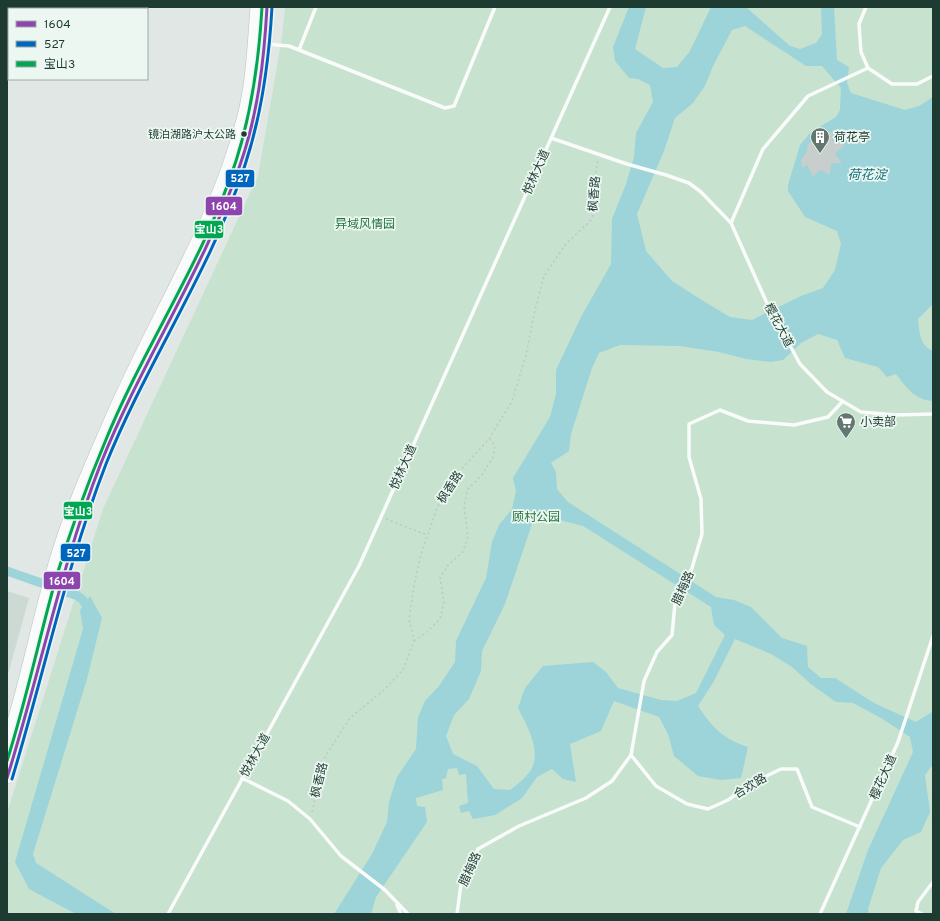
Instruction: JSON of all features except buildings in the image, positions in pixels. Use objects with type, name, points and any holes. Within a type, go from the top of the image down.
[{"type":"street","points":[[7,741],[50,575],[71,515],[108,423],[143,348],[196,246],[228,168],[243,119],[251,70],[256,7]]},
{"type":"street","points":[[7,778],[18,743],[52,612],[82,518],[118,425],[197,263],[240,165],[252,125],[260,86],[267,7]]},
{"type":"lane","points":[[299,50],[316,7]]},
{"type":"lane","points":[[264,44],[289,46],[445,108],[454,106],[495,7]]},
{"type":"lane","name":"悦林大道","points":[[168,914],[359,566],[610,7]]},
{"type":"lane","points":[[866,7],[859,24],[861,52],[868,68],[892,84],[917,84],[933,76]]},
{"type":"lane","points":[[731,223],[763,149],[808,96],[868,68]]},
{"type":"lane","points":[[551,138],[600,155]]},
{"type":"lane","name":"樱花大道","points":[[600,155],[688,183],[701,192],[731,223],[766,301],[800,364],[827,392],[861,412],[895,415],[933,414]]},
{"type":"lane","name":"腊梅路","points":[[457,914],[461,884],[478,849],[519,826],[586,798],[612,781],[631,755],[637,713],[644,681],[656,652],[672,635],[674,603],[692,568],[702,534],[701,499],[689,457],[689,424],[720,410],[748,420],[794,426],[828,417],[843,401]]},
{"type":"lane","name":"樱花大道","points":[[820,914],[898,742],[933,636]]},
{"type":"lane","name":"合欢路","points":[[631,755],[656,786],[687,804],[708,808],[728,800],[754,782],[781,769],[797,769],[812,807],[860,826]]},
{"type":"lane","points":[[242,778],[288,801],[310,819],[341,856],[385,890],[408,914]]},
{"type":"lane","points":[[922,914],[916,911],[918,902],[933,882]]},
{"type":"lane","points":[[396,902],[401,914]]},
{"type":"path","name":"枫香路","points":[[310,819],[325,757],[350,718],[384,690],[403,670],[414,641],[409,619],[415,579],[427,535],[437,508],[457,474],[489,439],[512,401],[526,355],[535,310],[544,276],[566,244],[590,220],[595,210],[592,192],[600,155]]},
{"type":"path","points":[[414,641],[426,633],[440,619],[444,602],[440,578],[448,565],[463,552],[468,536],[464,506],[468,489],[482,475],[493,457],[495,446],[489,439]]},
{"type":"path","points":[[381,517],[427,535]]},
{"type":"shaded area","points":[[7,591],[29,598],[7,678]]},
{"type":"green space","name":"顾村公园","points":[[285,7],[933,7],[933,914],[7,914],[7,813],[103,509],[258,176],[282,37]]},
{"type":"water","name":"荷花淀","points":[[629,7],[646,7],[635,49],[663,68],[677,67],[690,51],[711,7],[746,7],[790,46],[800,49],[816,43],[822,34],[821,7],[834,7],[837,60],[849,67],[847,83],[851,93],[905,110],[919,106],[933,97],[933,304],[918,319],[921,338],[925,346],[933,351],[933,401],[916,396],[907,388],[896,374],[887,377],[878,367],[845,358],[837,340],[818,334],[801,343],[783,360],[771,362],[746,359],[719,352],[680,346],[620,345],[599,353],[592,368],[571,434],[569,451],[551,463],[556,472],[557,489],[568,502],[716,597],[734,600],[751,607],[782,638],[807,646],[808,667],[821,678],[835,678],[874,703],[916,722],[932,712],[933,708],[933,764],[925,775],[930,812],[921,832],[903,840],[881,868],[868,909],[869,914],[846,914],[868,850],[913,752],[910,737],[881,718],[853,703],[836,702],[812,685],[792,667],[771,654],[735,639],[714,681],[698,706],[713,726],[725,736],[748,747],[741,778],[721,780],[698,776],[674,756],[668,734],[659,717],[614,701],[601,731],[570,744],[576,782],[563,779],[552,769],[537,777],[522,798],[495,815],[473,819],[469,811],[461,813],[459,806],[468,803],[466,774],[459,775],[457,768],[448,769],[446,778],[442,779],[443,790],[416,798],[417,806],[425,807],[427,822],[376,897],[371,914],[334,914],[372,854],[387,822],[389,802],[397,777],[416,749],[418,717],[425,701],[439,686],[455,662],[456,641],[486,578],[492,542],[499,525],[512,509],[516,491],[513,478],[550,417],[556,394],[556,370],[581,317],[611,264],[612,219],[626,184],[634,157],[636,133],[653,102],[650,85],[638,79],[629,78],[615,61],[613,47]],"holes":[[[745,26],[806,66],[822,66],[841,88],[840,110],[836,117],[811,132],[800,145],[788,185],[788,191],[805,217],[837,231],[841,244],[835,270],[823,288],[801,296],[752,320],[730,317],[672,281],[646,251],[637,214],[664,151],[675,118],[693,103],[705,86],[713,66],[732,30]],[[548,517],[583,526],[711,607],[714,625],[725,635],[696,693],[677,701],[661,700],[618,688],[606,672],[593,662],[543,666],[525,688],[518,708],[533,742],[535,759],[532,767],[525,777],[510,790],[494,789],[477,766],[453,754],[446,736],[454,715],[469,699],[481,671],[482,651],[505,604],[533,521]]]},
{"type":"water","points":[[90,596],[102,618],[87,679],[33,854],[36,863],[116,914],[76,914],[29,889],[15,862],[83,629],[80,610]]},
{"type":"waterway","points":[[7,571],[78,596],[86,604],[87,615]]},
{"type":"transit line","name":"宝山3","points":[[7,761],[56,578],[85,493],[98,459],[137,372],[208,233],[223,198],[236,161],[242,142],[254,85],[262,7]]},
{"type":"transit line","name":"1604","points":[[7,778],[62,580],[74,540],[101,463],[117,425],[209,241],[240,165],[256,107],[262,67],[267,7]]},
{"type":"transit line","name":"527","points":[[12,779],[67,581],[106,464],[140,389],[215,242],[245,165],[256,126],[264,87],[272,7]]},
{"type":"place","name":"镜泊湖路沪太公路","points":[[244,134]]},
{"type":"place","name":"荷花亭","points":[[820,154]]},
{"type":"place","name":"小卖部","points":[[846,439]]},
{"type":"park label","name":"异域风情园","points":[[365,224]]}]
